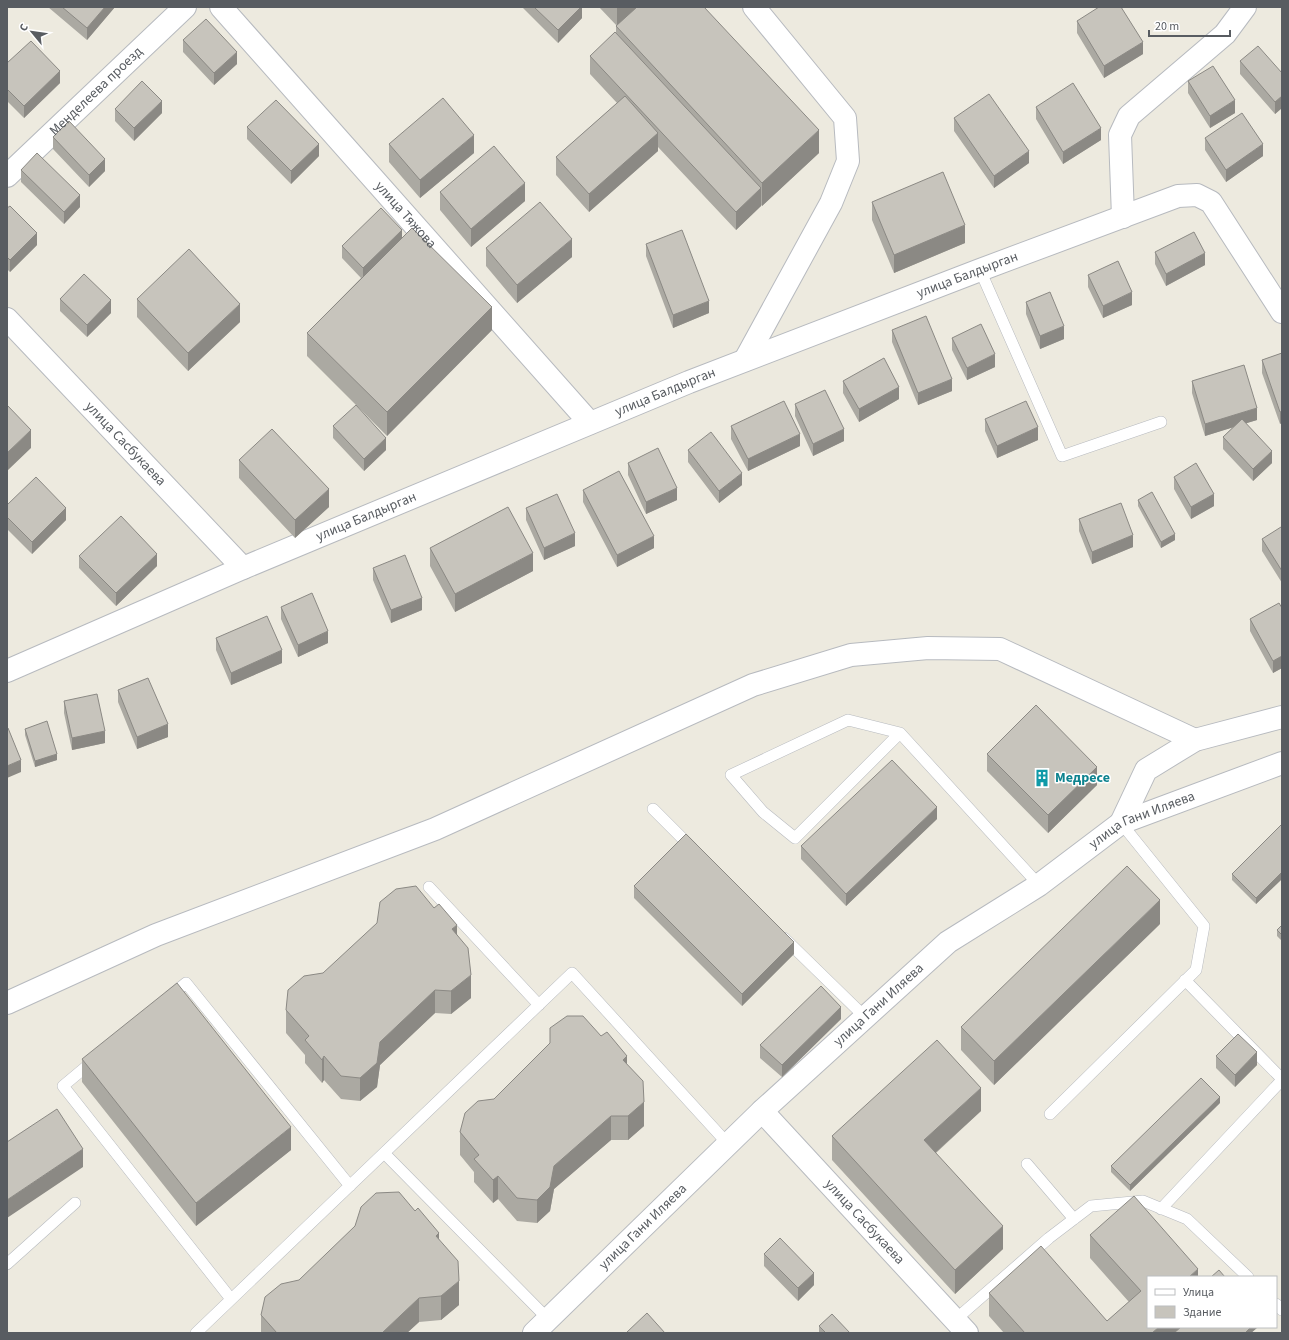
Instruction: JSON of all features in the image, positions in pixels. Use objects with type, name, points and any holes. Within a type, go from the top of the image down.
[{"type":"street","name":"Менделеева проезд","points":[[7,176],[185,7]]},
{"type":"street","name":"улица Тяжова","points":[[221,7],[590,423]]},
{"type":"street","points":[[745,360],[831,203],[848,161],[844,118],[754,7]]},
{"type":"street","points":[[1123,216],[1120,135],[1129,116],[1225,34],[1245,7]]},
{"type":"street","name":"улица Балдырган","points":[[7,671],[243,568],[745,360],[1178,196],[1197,195],[1211,202],[1282,312]]},
{"type":"street","name":"улица Сасбукаева","points":[[7,319],[243,568]]},
{"type":"street","points":[[7,1003],[156,935],[435,828],[753,685],[851,655],[928,648],[1000,649],[1205,738]]},
{"type":"street","points":[[1121,822],[1146,770],[1205,738],[1282,717]]},
{"type":"street","name":"улица Гани Иляева","points":[[541,1326],[762,1111],[948,942],[1039,885],[1121,822],[1282,763]]},
{"type":"street","name":"улица Сасбукаева","points":[[762,1111],[961,1327]]},
{"type":"lane","points":[[980,270],[1062,456],[1161,422]]},
{"type":"lane","points":[[900,733],[795,838],[763,812],[731,775],[848,720],[900,733],[1039,885]]},
{"type":"lane","points":[[653,810],[698,853]]},
{"type":"lane","points":[[1050,1114],[1196,970],[1204,926],[1121,822]]},
{"type":"lane","points":[[429,888],[539,1004]]},
{"type":"lane","points":[[776,930],[865,1017]]},
{"type":"lane","points":[[196,1333],[572,973],[728,1144]]},
{"type":"lane","points":[[1162,1209],[1282,1080],[1185,980]]},
{"type":"lane","points":[[163,1002],[186,983],[350,1186]]},
{"type":"lane","points":[[104,1052],[63,1086],[232,1299]]},
{"type":"lane","points":[[384,1153],[541,1326]]},
{"type":"lane","points":[[1027,1164],[1074,1219]]},
{"type":"lane","points":[[961,1327],[1049,1238],[1091,1206],[1143,1201],[1187,1219],[1247,1276]]},
{"type":"lane","points":[[7,1264],[75,1203]]},
{"type":"building","points":[[62,7],[105,7],[87,28]]},
{"type":"building","points":[[534,7],[581,7],[558,30]]},
{"type":"building","points":[[637,7],[704,7],[819,130],[762,183],[616,26]]},
{"type":"building","points":[[1099,7],[1121,7],[1143,42],[1104,66],[1077,21]]},
{"type":"building","points":[[206,19],[237,52],[214,73],[183,40]]},
{"type":"building","points":[[615,32],[761,188],[736,212],[590,56]]},
{"type":"building","points":[[31,41],[60,71],[24,106],[7,89],[7,63]]},
{"type":"building","points":[[1258,46],[1282,73],[1282,96],[1275,102],[1240,61]]},
{"type":"building","points":[[1213,66],[1235,100],[1210,116],[1188,81]]},
{"type":"building","points":[[142,81],[162,101],[134,128],[115,109]]},
{"type":"building","points":[[1073,83],[1101,128],[1063,152],[1036,107]]},
{"type":"building","points":[[989,94],[1029,151],[994,176],[954,118]]},
{"type":"building","points":[[625,96],[658,133],[589,194],[556,157]]},
{"type":"building","points":[[443,98],[474,135],[420,180],[389,144]]},
{"type":"building","points":[[276,100],[319,144],[291,171],[247,127]]},
{"type":"building","points":[[1242,113],[1263,144],[1226,170],[1205,138]]},
{"type":"building","points":[[69,121],[105,159],[89,175],[53,137]]},
{"type":"building","points":[[494,146],[525,183],[471,229],[440,192]]},
{"type":"building","points":[[37,153],[80,195],[64,212],[21,170]]},
{"type":"building","points":[[943,172],[965,225],[894,255],[872,202]]},
{"type":"building","points":[[540,202],[572,239],[517,285],[486,248]]},
{"type":"building","points":[[10,206],[37,233],[10,260],[7,257],[7,208]]},
{"type":"building","points":[[381,208],[402,230],[363,268],[342,246]]},
{"type":"building","points":[[412,228],[492,307],[387,412],[307,333]]},
{"type":"building","points":[[682,230],[709,301],[673,315],[646,244]]},
{"type":"building","points":[[1194,232],[1205,253],[1166,274],[1155,252]]},
{"type":"building","points":[[189,249],[240,304],[188,353],[137,299]]},
{"type":"building","points":[[1118,261],[1132,292],[1103,306],[1088,275]]},
{"type":"building","points":[[84,274],[111,300],[87,325],[60,299]]},
{"type":"building","points":[[1050,292],[1064,326],[1040,336],[1026,302]]},
{"type":"building","points":[[926,316],[952,379],[918,393],[892,330]]},
{"type":"building","points":[[981,324],[995,354],[967,368],[952,338]]},
{"type":"building","points":[[1282,353],[1282,411],[1280,412],[1262,360]]},
{"type":"building","points":[[884,358],[899,387],[859,409],[843,381]]},
{"type":"building","points":[[1244,365],[1257,408],[1205,424],[1192,381]]},
{"type":"building","points":[[825,390],[844,429],[813,444],[795,404]]},
{"type":"building","points":[[784,401],[800,434],[748,459],[731,426]]},
{"type":"building","points":[[1026,401],[1038,427],[997,446],[985,419]]},
{"type":"building","points":[[7,405],[31,430],[7,453]]},
{"type":"building","points":[[356,405],[386,438],[364,459],[333,426]]},
{"type":"building","points":[[1242,419],[1272,451],[1253,469],[1223,437]]},
{"type":"building","points":[[272,429],[329,489],[295,520],[239,460]]},
{"type":"building","points":[[711,432],[742,473],[719,491],[688,450]]},
{"type":"building","points":[[658,448],[677,488],[646,502],[628,463]]},
{"type":"building","points":[[1196,463],[1214,494],[1191,507],[1174,477]]},
{"type":"building","points":[[619,471],[654,536],[617,555],[583,490]]},
{"type":"building","points":[[36,477],[66,508],[32,542],[7,517],[7,505]]},
{"type":"building","points":[[1152,492],[1175,534],[1161,542],[1138,500]]},
{"type":"building","points":[[557,494],[575,533],[544,548],[526,508]]},
{"type":"building","points":[[1121,503],[1133,535],[1092,552],[1079,519]]},
{"type":"building","points":[[508,507],[533,553],[455,594],[430,548]]},
{"type":"building","points":[[121,516],[157,554],[116,593],[79,556]]},
{"type":"building","points":[[1281,527],[1282,528],[1282,571],[1262,539]]},
{"type":"building","points":[[405,555],[422,598],[391,610],[373,568]]},
{"type":"building","points":[[312,593],[328,631],[298,645],[281,607]]},
{"type":"building","points":[[1279,603],[1282,608],[1282,656],[1273,661],[1250,619]]},
{"type":"building","points":[[267,616],[282,650],[231,673],[216,638]]},
{"type":"building","points":[[148,678],[168,724],[137,737],[118,690]]},
{"type":"building","points":[[97,694],[105,731],[72,738],[64,701]]},
{"type":"building","name":"Медресе","points":[[1036,705],[1097,767],[1048,815],[987,754]]},
{"type":"building","points":[[47,721],[57,754],[35,761],[25,729]]},
{"type":"building","points":[[7,728],[21,760],[7,766]]},
{"type":"building","points":[[892,760],[937,807],[846,894],[801,846]]},
{"type":"building","points":[[1282,824],[1282,872],[1256,898],[1232,874]]},
{"type":"building","points":[[686,834],[794,942],[742,994],[634,886]]},
{"type":"building","points":[[1127,866],[1160,900],[994,1061],[961,1027]]},
{"type":"building","points":[[416,886],[434,908],[439,904],[457,925],[452,929],[468,948],[471,975],[451,991],[435,990],[380,1042],[377,1063],[360,1078],[341,1076],[324,1056],[322,1060],[305,1040],[309,1036],[286,1010],[288,990],[304,976],[323,973],[377,923],[380,902],[396,889]]},
{"type":"building","points":[[1282,925],[1282,935],[1277,930]]},
{"type":"building","points":[[177,983],[291,1127],[196,1203],[82,1059]]},
{"type":"building","points":[[821,986],[841,1007],[782,1065],[760,1045]]},
{"type":"building","points":[[567,1016],[583,1016],[601,1036],[607,1032],[627,1056],[623,1060],[643,1081],[644,1102],[628,1116],[611,1116],[554,1166],[550,1187],[537,1200],[517,1198],[498,1176],[493,1180],[474,1159],[479,1155],[460,1132],[465,1113],[478,1101],[494,1099],[550,1043],[550,1028]]},
{"type":"building","points":[[1238,1034],[1257,1052],[1235,1075],[1216,1056]]},
{"type":"building","points":[[937,1040],[981,1088],[924,1140],[1003,1226],[955,1270],[832,1136]]},
{"type":"building","points":[[1201,1078],[1220,1097],[1130,1185],[1111,1166]]},
{"type":"building","points":[[57,1109],[83,1149],[7,1200],[7,1142]]},
{"type":"building","points":[[399,1192],[415,1211],[418,1208],[439,1233],[436,1236],[458,1261],[459,1281],[441,1296],[419,1298],[382,1333],[277,1333],[261,1315],[265,1297],[281,1284],[299,1280],[355,1226],[361,1207],[376,1193]]},
{"type":"building","points":[[1134,1196],[1198,1269],[1190,1276],[1147,1276],[1147,1328],[1158,1328],[1152,1333],[1025,1333],[989,1293],[1041,1246],[1107,1321],[1141,1291],[1090,1235]]},
{"type":"building","points":[[780,1238],[814,1273],[798,1288],[764,1254]]},
{"type":"building","points":[[1219,1270],[1224,1276],[1212,1276]]},
{"type":"building","points":[[647,1313],[665,1333],[626,1333]]},
{"type":"building","points":[[832,1314],[850,1333],[826,1333],[819,1326]]},
{"type":"building","points":[[1180,1328],[1250,1328],[1245,1333],[1174,1333]]},
{"type":"place","name":"Медресе","points":[[1042,778]]}]
